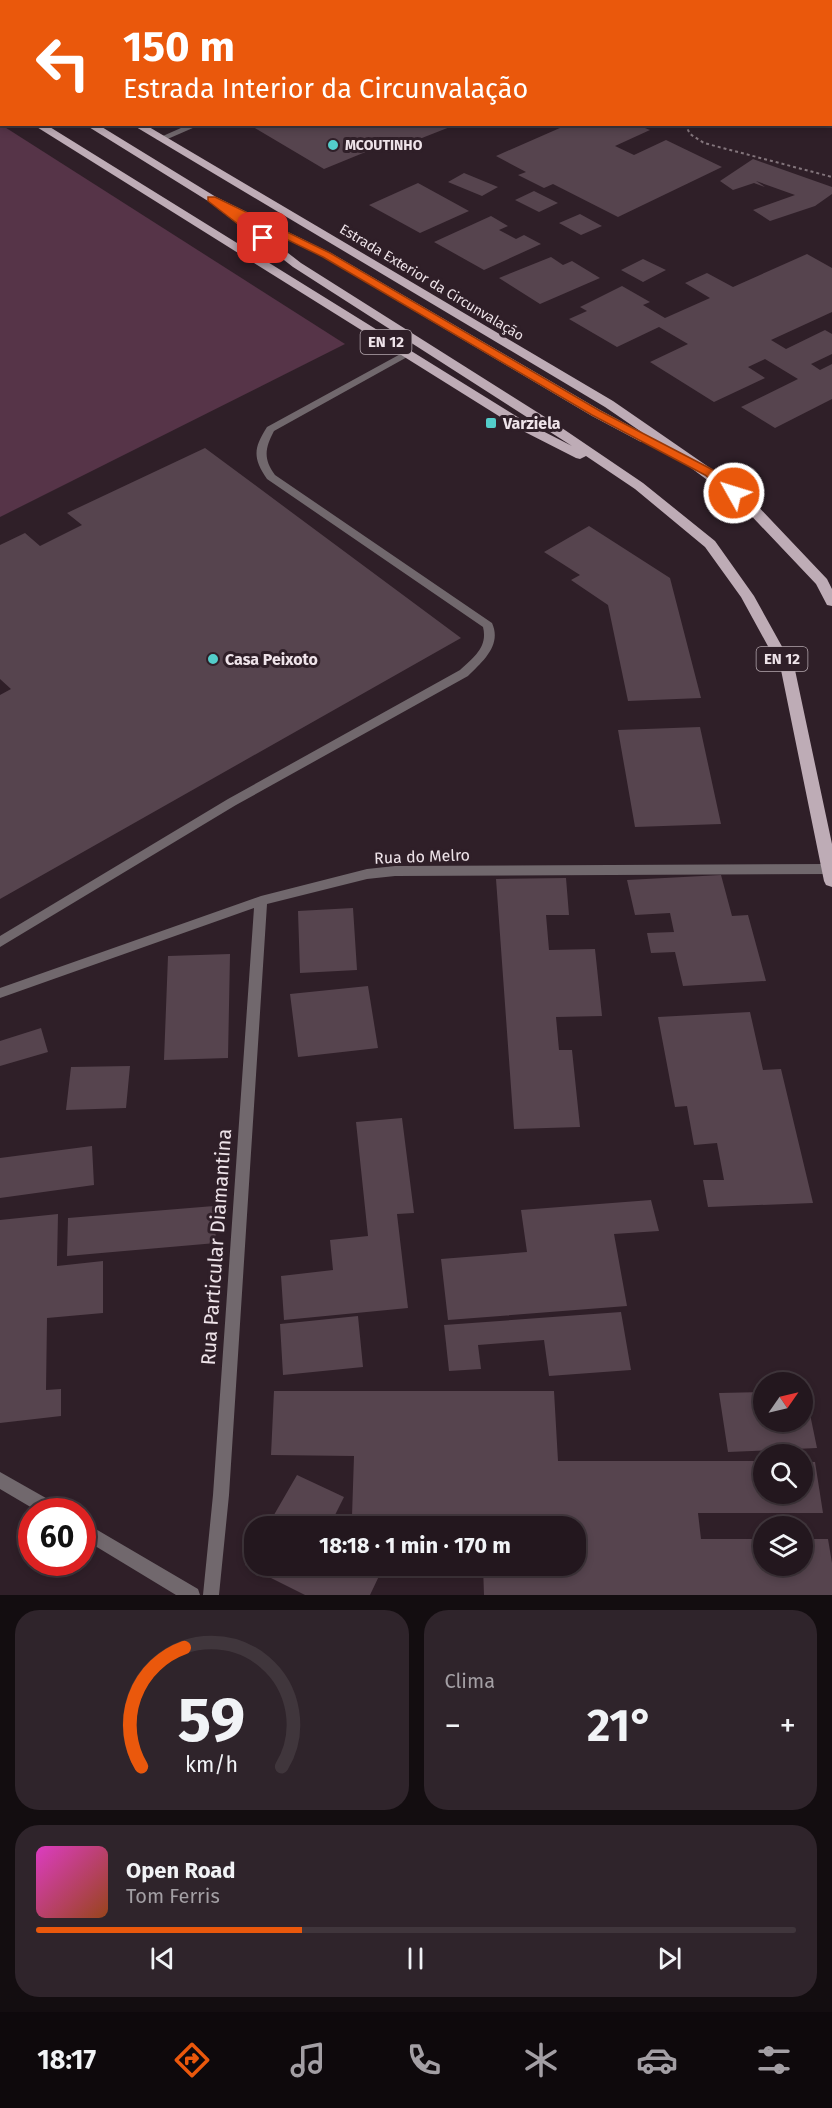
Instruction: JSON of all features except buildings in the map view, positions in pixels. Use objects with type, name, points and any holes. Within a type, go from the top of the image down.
[{"type":"main road","name":"EN 12","points":[[40,126],[525,427],[639,486]]},
{"type":"main road","name":"EN 12","points":[[92,126],[212,199],[297,265],[552,427],[639,486],[711,544],[747,596],[788,670],[831,875]]},
{"type":"main road","name":"Estrada Exterior da Circunvalação","points":[[139,126],[609,404],[709,472],[747,503],[822,582],[832,602]]},
{"type":"main road","name":"Estrada Exterior da Circunvalação","points":[[212,199],[327,255],[596,413],[709,472]]},
{"type":"street","points":[[160,139],[193,126]]},
{"type":"street","points":[[0,942],[232,802],[464,674],[489,648],[491,633],[488,625],[271,477],[261,465],[260,447],[270,429],[406,354]]},
{"type":"street","name":"Rua do Melro","points":[[0,993],[261,901],[368,874],[395,871],[831,875]]},
{"type":"street","name":"Rua Particular Diamantina","points":[[211,1595],[221,1495],[261,901]]},
{"type":"street","points":[[0,1480],[30,1498]]},
{"type":"street","points":[[96,1537],[192,1595]]},
{"type":"path","points":[[686,126],[690,134],[704,143],[832,177]]},
{"type":"shaded area","points":[[0,126],[3,126],[345,344],[0,517]]},
{"type":"place","name":"MCOUTINHO","points":[[333,145]]},
{"type":"place","name":"Varziela","points":[[491,423]]},
{"type":"place","name":"Casa Peixoto","points":[[213,659]]},
{"type":"route","points":[[263,238],[212,199],[327,255],[596,413],[709,472],[734,493]]}]
